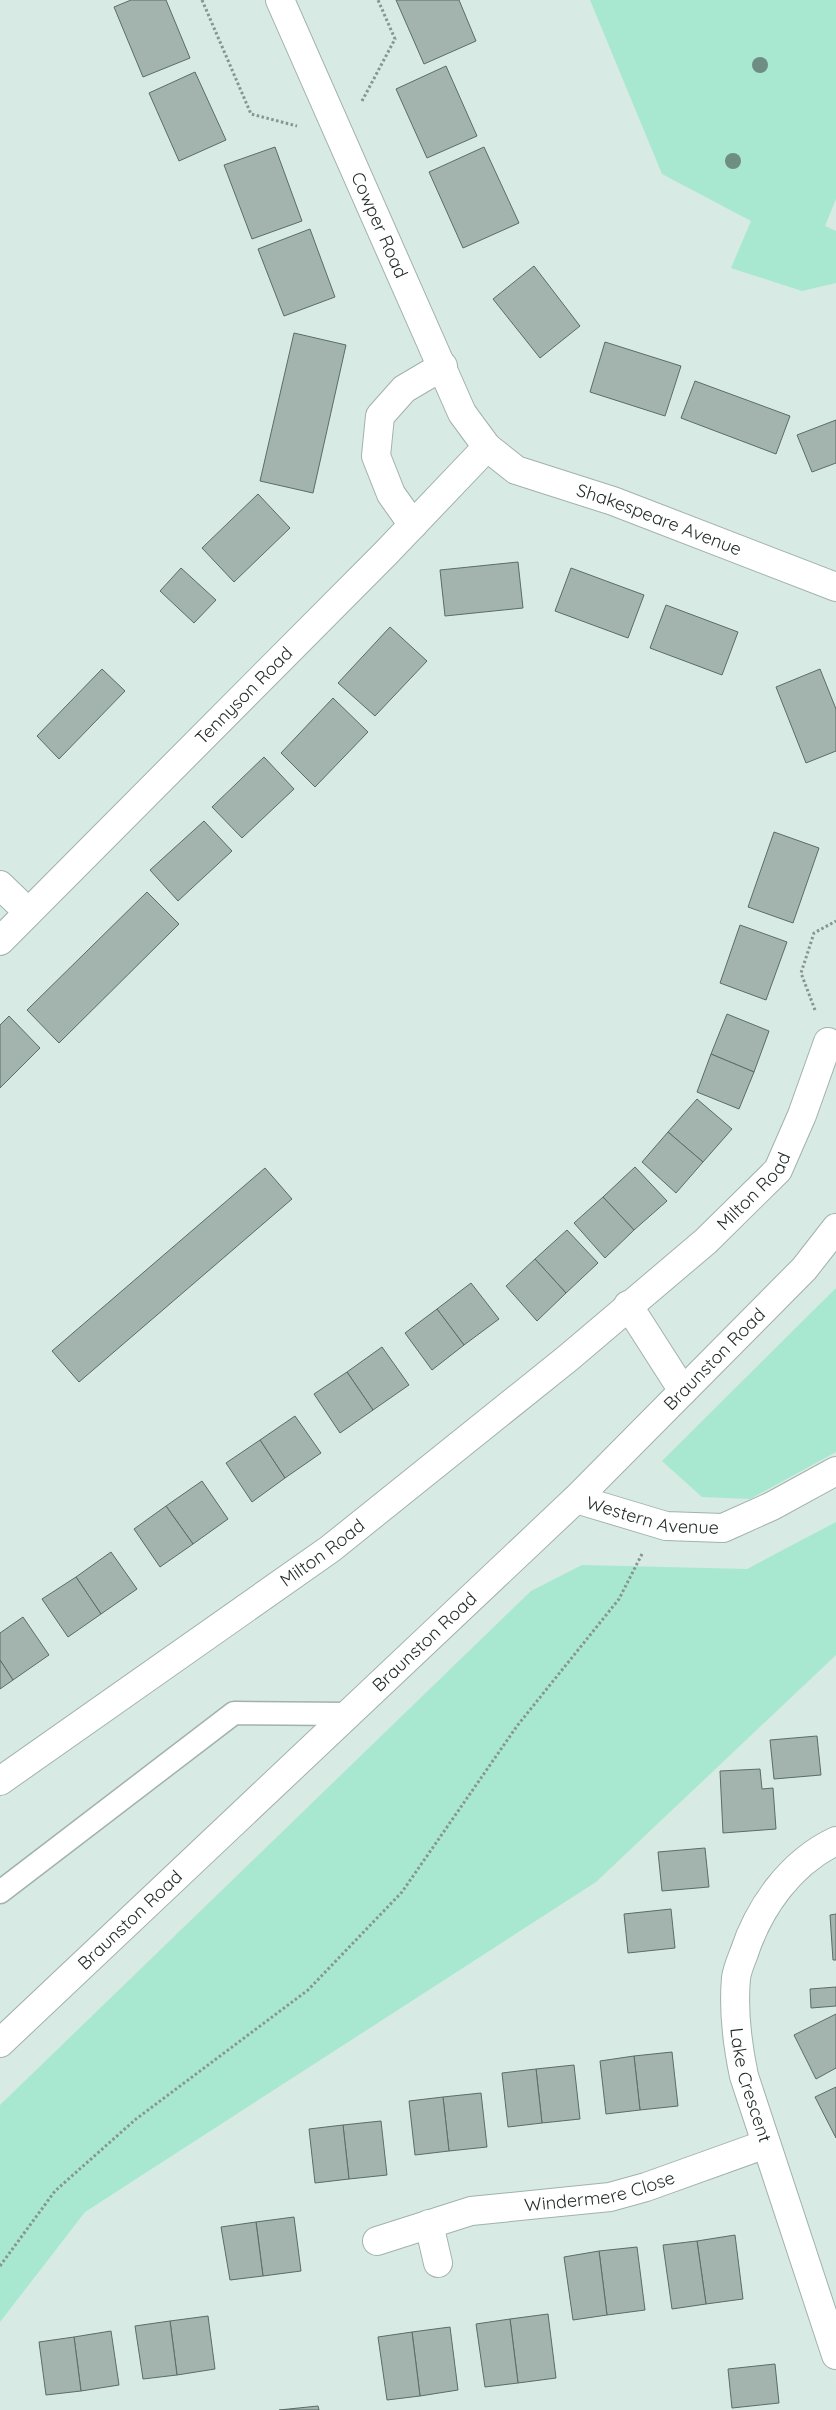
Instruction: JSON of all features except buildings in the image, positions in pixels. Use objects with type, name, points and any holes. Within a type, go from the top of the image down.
[{"type":"street","name":"Cowper Road","points":[[280,0],[343,138],[462,413],[487,447]]},
{"type":"street","points":[[413,525],[391,494],[376,456],[380,416],[404,389],[443,366]]},
{"type":"street","name":"Tennyson Road","points":[[0,941],[413,525],[487,447]]},
{"type":"street","name":"Shakespeare Avenue","points":[[487,447],[516,470],[613,501],[836,587]]},
{"type":"street","points":[[0,885],[28,912]]},
{"type":"street","name":"Milton Road","points":[[0,1781],[330,1549],[568,1358],[628,1305],[706,1242],[778,1170],[802,1115],[828,1042]]},
{"type":"street","name":"Braunston Road","points":[[0,2043],[576,1499],[804,1269],[836,1228]]},
{"type":"street","points":[[628,1305],[683,1391]]},
{"type":"street","name":"Western Avenue","points":[[576,1499],[666,1526],[723,1528],[772,1506],[836,1471]]},
{"type":"street","name":"Lake Crescent","points":[[835,2350],[744,2076],[735,2032],[736,1976],[750,1935],[770,1898],[802,1864],[836,1841]]},
{"type":"street","name":"Windermere Close","points":[[377,2241],[471,2211],[610,2197],[646,2187],[766,2144]]},
{"type":"street","points":[[429,2224],[438,2263]]},
{"type":"lane","points":[[0,1892],[234,1713],[349,1714]]},
{"type":"path","points":[[202,0],[251,114],[343,138],[395,39],[378,0]]},
{"type":"path","points":[[828,1042],[801,973],[814,933],[836,921]]},
{"type":"path","points":[[0,2266],[55,2192],[136,2119],[308,1990],[402,1892],[517,1726],[619,1599],[658,1524]]},
{"type":"green space","points":[[590,0],[836,0],[836,199],[825,226],[836,231],[836,283],[802,291],[731,268],[751,221],[662,174]]},
{"type":"green space","points":[[836,1288],[836,1452],[750,1499],[702,1497],[662,1461]]},
{"type":"green space","points":[[836,1522],[836,1655],[596,1882],[85,2212],[0,2322],[0,2105],[531,1591],[582,1565],[747,1569]]}]
